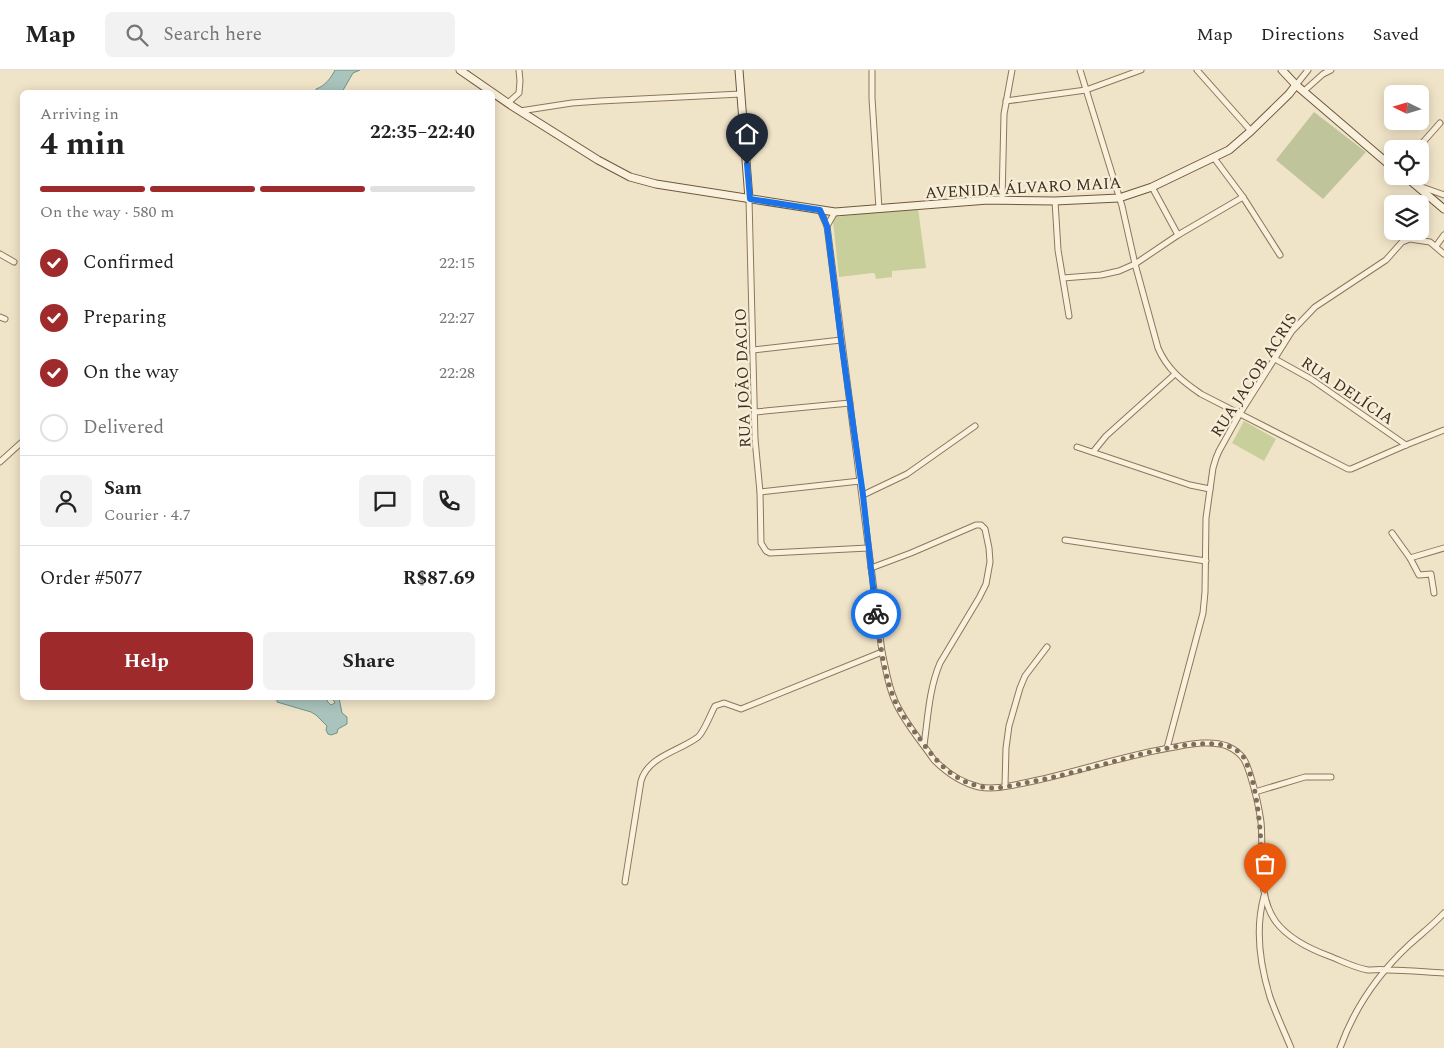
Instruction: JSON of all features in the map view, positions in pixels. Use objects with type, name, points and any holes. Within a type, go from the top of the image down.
[{"type":"street","name":"AVENIDA ÁLVARO MAIA","points":[[460,70],[489,90]]},
{"type":"street","points":[[508,103],[519,93],[519,70]]},
{"type":"street","points":[[739,70],[750,199]]},
{"type":"street","points":[[872,70],[879,209]]},
{"type":"street","points":[[1002,201],[1003,123],[1012,70]]},
{"type":"street","points":[[1080,70],[1119,198],[1158,348],[1162,358],[1175,374],[1201,394],[1239,415],[1348,469],[1352,469],[1444,430]]},
{"type":"street","points":[[1006,101],[1086,90],[1141,70]]},
{"type":"street","points":[[1197,70],[1251,131]]},
{"type":"street","points":[[1282,70],[1296,85],[1384,159]]},
{"type":"street","name":"AVENIDA ÁLVARO MAIA","points":[[495,94],[520,112],[598,160],[630,177],[656,184],[835,212],[988,200],[1055,201],[1119,198],[1152,187],[1230,150],[1289,94],[1308,70]]},
{"type":"street","points":[[1304,91],[1323,74],[1331,70]]},
{"type":"street","points":[[520,112],[572,103],[741,94]]},
{"type":"street","points":[[1425,140],[1440,123]]},
{"type":"street","points":[[1214,158],[1243,197],[1280,255]]},
{"type":"street","points":[[1416,185],[1444,195]]},
{"type":"street","points":[[1416,185],[1444,209]]},
{"type":"street","points":[[1152,187],[1178,235]]},
{"type":"street","points":[[1062,278],[1110,274],[1135,264],[1178,235],[1243,197]]},
{"type":"street","name":"RUA JOÃO DACIO","points":[[750,199],[755,439],[760,492],[761,543],[770,553],[868,548]]},
{"type":"street","points":[[1055,201],[1058,250],[1069,316]]},
{"type":"street","points":[[820,210],[827,226],[882,652],[889,685],[895,701],[924,746],[940,766],[965,782],[980,787],[993,788],[1046,779],[1167,748],[1191,744],[1225,745],[1241,754],[1255,792],[1261,822],[1263,884],[1268,908],[1275,921],[1290,936],[1316,951],[1354,966],[1369,970],[1386,969],[1444,973]]},
{"type":"street","points":[[827,226],[835,212]]},
{"type":"street","points":[[1444,235],[1436,246],[1444,254]]},
{"type":"street","name":"RUA JACOB ACRIS","points":[[1167,748],[1203,613],[1206,518],[1213,468],[1219,451],[1239,415],[1292,331],[1315,307],[1386,260],[1402,242],[1410,239],[1430,242],[1436,246]]},
{"type":"street","points":[[0,254],[14,262]]},
{"type":"street","points":[[753,350],[841,340]]},
{"type":"street","name":"RUA DELÍCIA","points":[[1275,358],[1311,379],[1406,445]]},
{"type":"street","points":[[1093,452],[1106,436],[1175,374]]},
{"type":"street","points":[[755,412],[850,403]]},
{"type":"street","points":[[863,495],[907,474],[975,426]]},
{"type":"street","points":[[0,462],[20,444]]},
{"type":"street","points":[[1076,447],[1190,485],[1210,489]]},
{"type":"street","points":[[760,492],[860,481]]},
{"type":"street","points":[[871,568],[911,553],[976,524],[986,529],[990,562],[986,584],[980,598],[940,663],[932,687],[924,746]]},
{"type":"street","points":[[1392,533],[1410,558],[1419,575],[1431,574],[1434,593]]},
{"type":"street","points":[[1065,540],[1206,561]]},
{"type":"street","points":[[1410,558],[1444,548]]},
{"type":"street","points":[[1005,786],[1006,748],[1009,726],[1020,688],[1025,676],[1046,647]]},
{"type":"street","points":[[625,882],[643,772],[667,753],[700,736],[715,706],[724,703],[741,709],[882,652]]},
{"type":"street","points":[[1255,792],[1305,777],[1331,777]]},
{"type":"street","points":[[1265,894],[1261,908],[1259,940],[1265,978],[1270,998],[1291,1048]]},
{"type":"street","points":[[1340,1048],[1354,1016],[1386,969],[1444,913]]},
{"type":"green space","points":[[1314,112],[1366,152],[1323,199],[1276,160]]},
{"type":"green space","points":[[918,208],[926,268],[892,271],[892,277],[876,279],[873,273],[839,277],[833,221],[835,217]]},
{"type":"green space","points":[[1244,421],[1276,439],[1264,461],[1232,443]]},
{"type":"water","points":[[335,70],[360,70],[353,73],[343,90],[316,90],[332,76]]},
{"type":"water","points":[[277,700],[327,700],[331,705],[335,703],[333,700],[339,700],[342,713],[347,717],[347,724],[338,729],[337,733],[331,735],[326,730],[327,726],[316,715],[277,702]]},
{"type":"way so far","points":[[876,614],[889,685],[895,701],[934,760],[952,775],[965,782],[980,787],[993,788],[1005,786],[1046,779],[1141,754],[1191,744],[1225,745],[1241,754],[1250,773],[1261,822],[1265,894]]},
{"type":"route","points":[[747,164],[750,199],[820,210],[827,226],[863,495],[876,614]]}]
